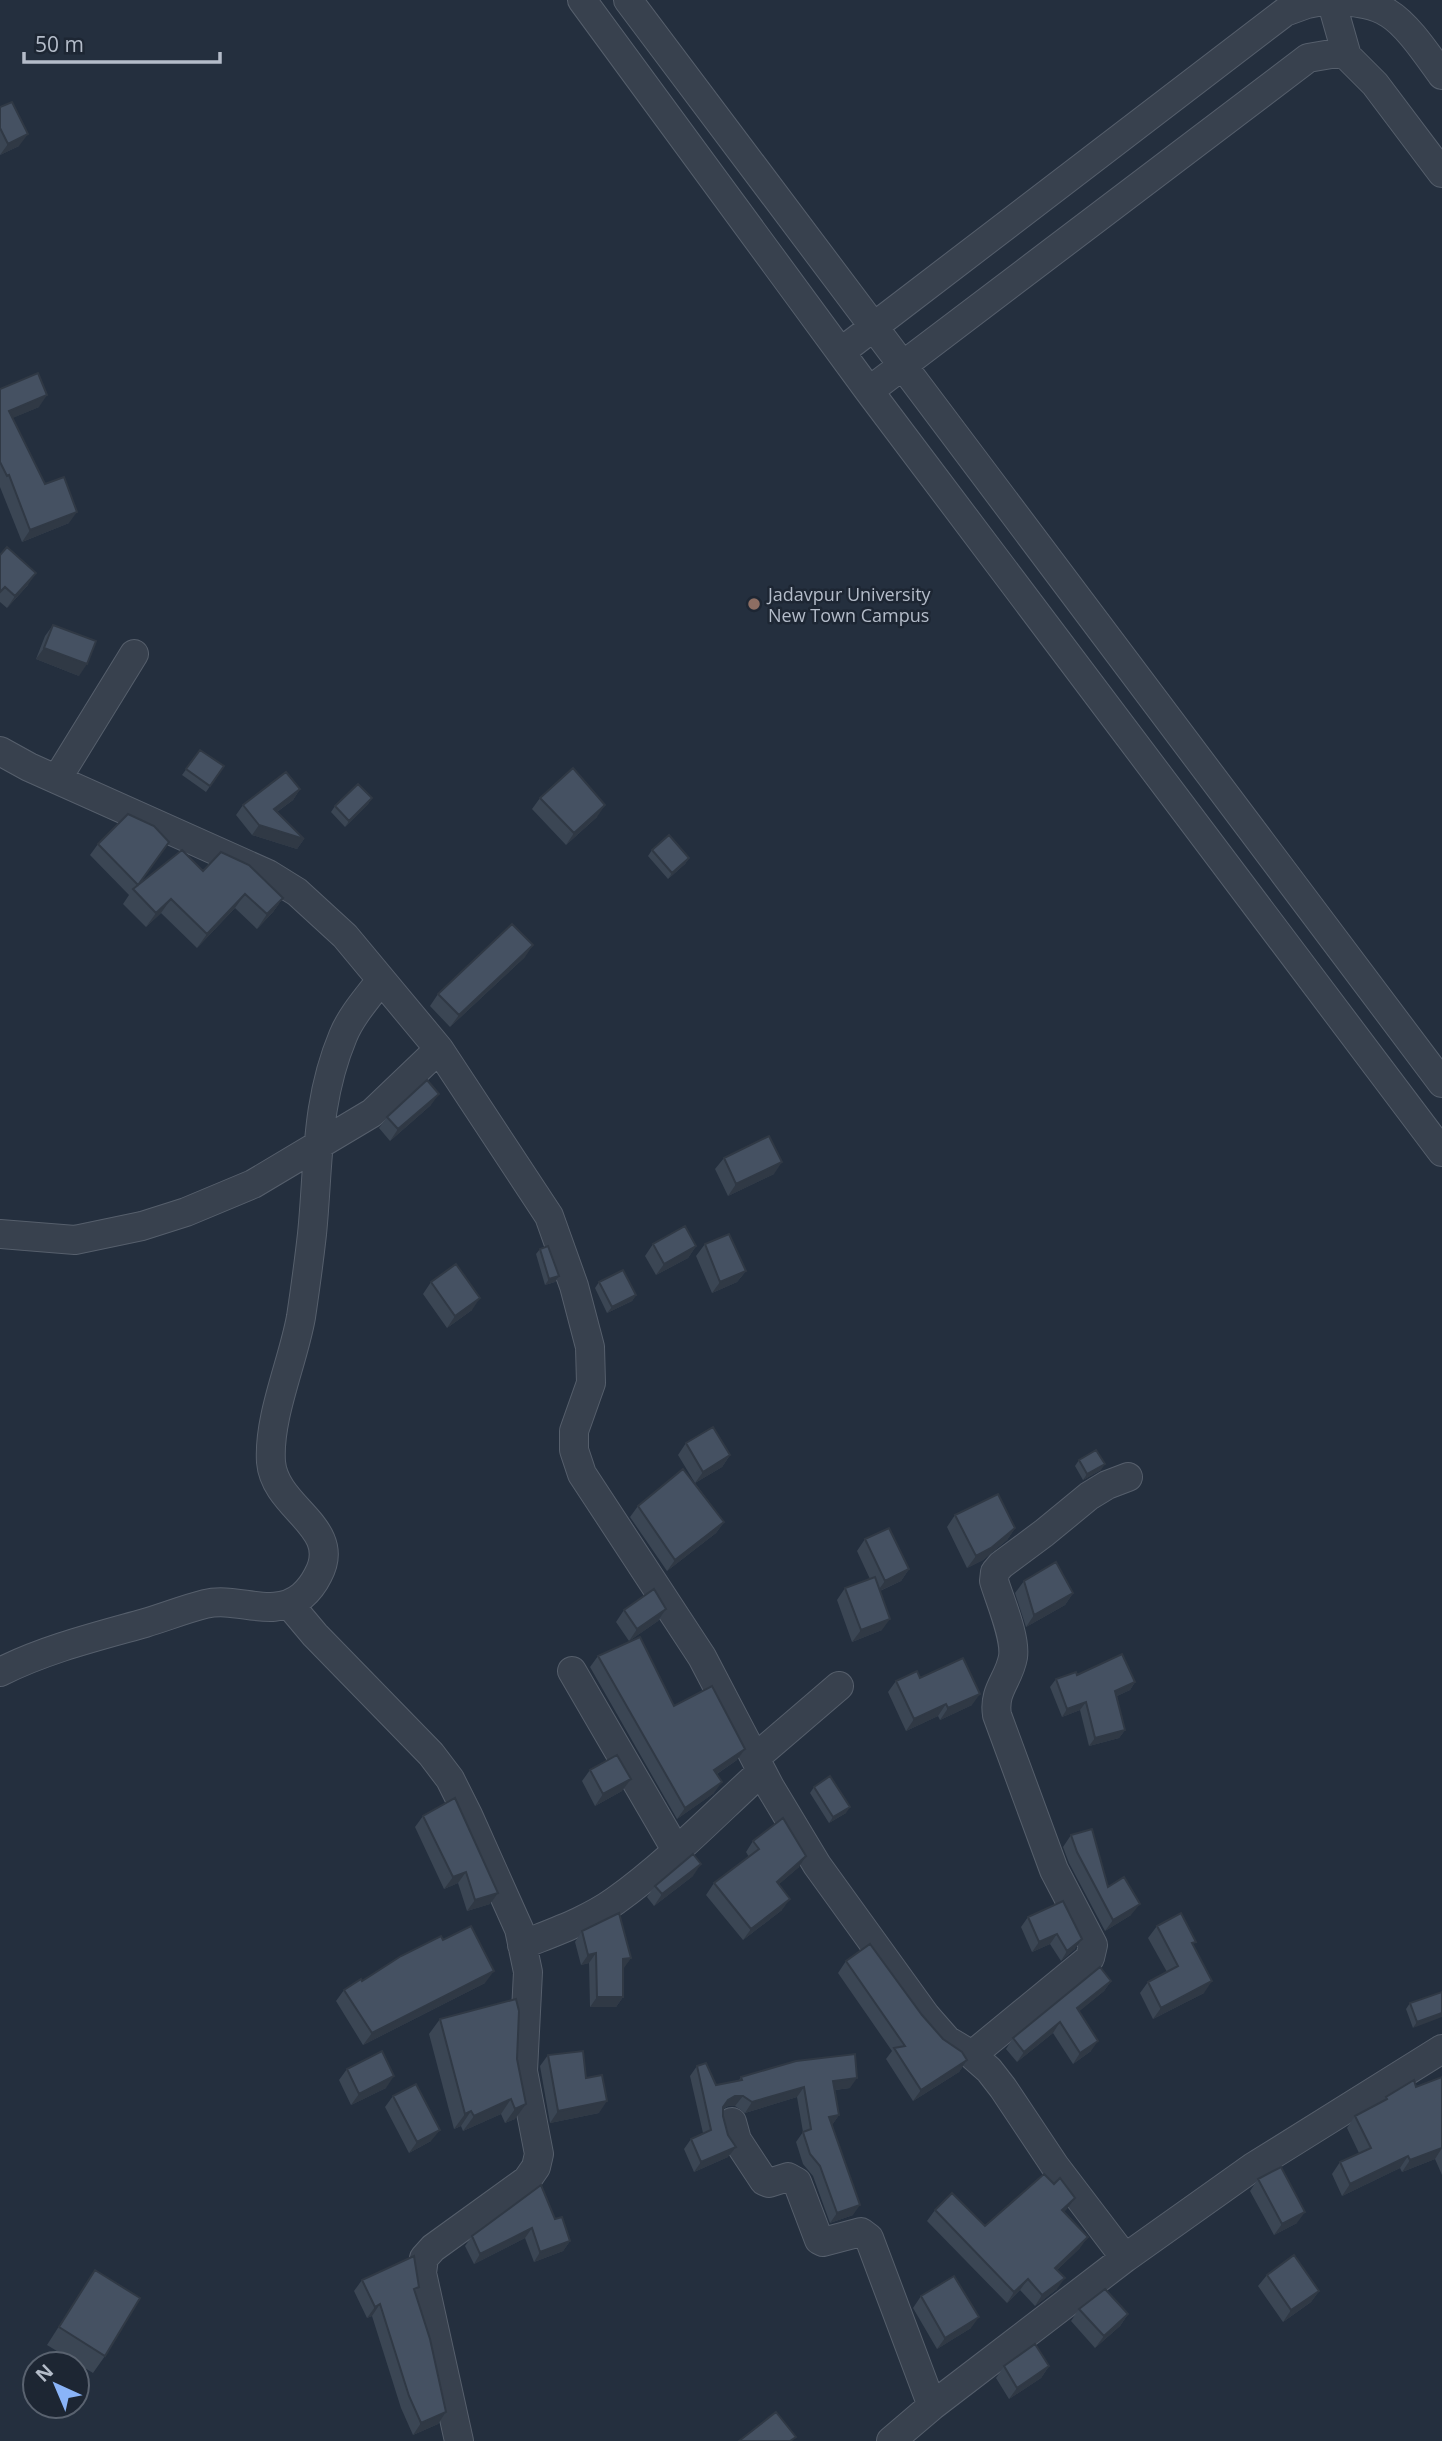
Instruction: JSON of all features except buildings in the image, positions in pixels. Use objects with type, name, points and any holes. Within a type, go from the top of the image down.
[{"type":"street","points":[[582,0],[869,391],[1442,1152]]},
{"type":"street","points":[[628,0],[1442,1083]]},
{"type":"street","points":[[842,352],[1285,12],[1307,4],[1331,0],[1367,4],[1387,12],[1426,53],[1442,75]]},
{"type":"street","points":[[1331,0],[1347,56],[1375,84],[1442,173]]},
{"type":"street","points":[[869,391],[1308,58],[1336,53],[1347,56]]},
{"type":"street","points":[[57,779],[134,654]]},
{"type":"street","points":[[0,751],[268,874],[297,892],[345,936],[439,1049],[549,1216],[574,1286],[590,1347],[591,1383],[573,1431],[574,1450],[582,1474],[702,1657],[758,1765],[817,1865],[926,2016],[947,2040],[972,2055],[989,2070],[1055,2166],[1125,2258]]},
{"type":"street","points":[[0,1672],[52,1649],[206,1604],[227,1602],[272,1608],[289,1604],[314,1584],[323,1565],[325,1550],[322,1539],[279,1488],[271,1463],[273,1436],[302,1306],[312,1233],[316,1147],[324,1095],[343,1035],[381,980]]},
{"type":"street","points":[[0,1234],[54,1241],[75,1240],[142,1226],[186,1212],[253,1184],[372,1113],[439,1049]]},
{"type":"street","points":[[972,2055],[1090,1958],[1093,1951],[1093,1945],[1054,1870],[997,1715],[995,1704],[998,1692],[1013,1656],[1012,1643],[994,1580],[995,1572],[1089,1496],[1128,1477]]},
{"type":"street","points":[[289,1604],[315,1636],[430,1754],[450,1779],[519,1930],[528,1972],[523,2071],[539,2154],[536,2167],[527,2180],[433,2248],[424,2258],[422,2273],[459,2441]]},
{"type":"street","points":[[572,1671],[676,1850]]},
{"type":"street","points":[[522,1945],[574,1925],[615,1901],[676,1850],[839,1686]]},
{"type":"street","points":[[891,2441],[932,2406],[1125,2258],[1253,2167],[1442,2049]]},
{"type":"street","points":[[732,2122],[737,2140],[764,2181],[769,2183],[788,2177],[797,2182],[819,2240],[823,2242],[860,2232],[869,2238],[932,2406]]},
{"type":"place","name":"Jadavpur University New Town Campus","points":[[754,604]]}]
